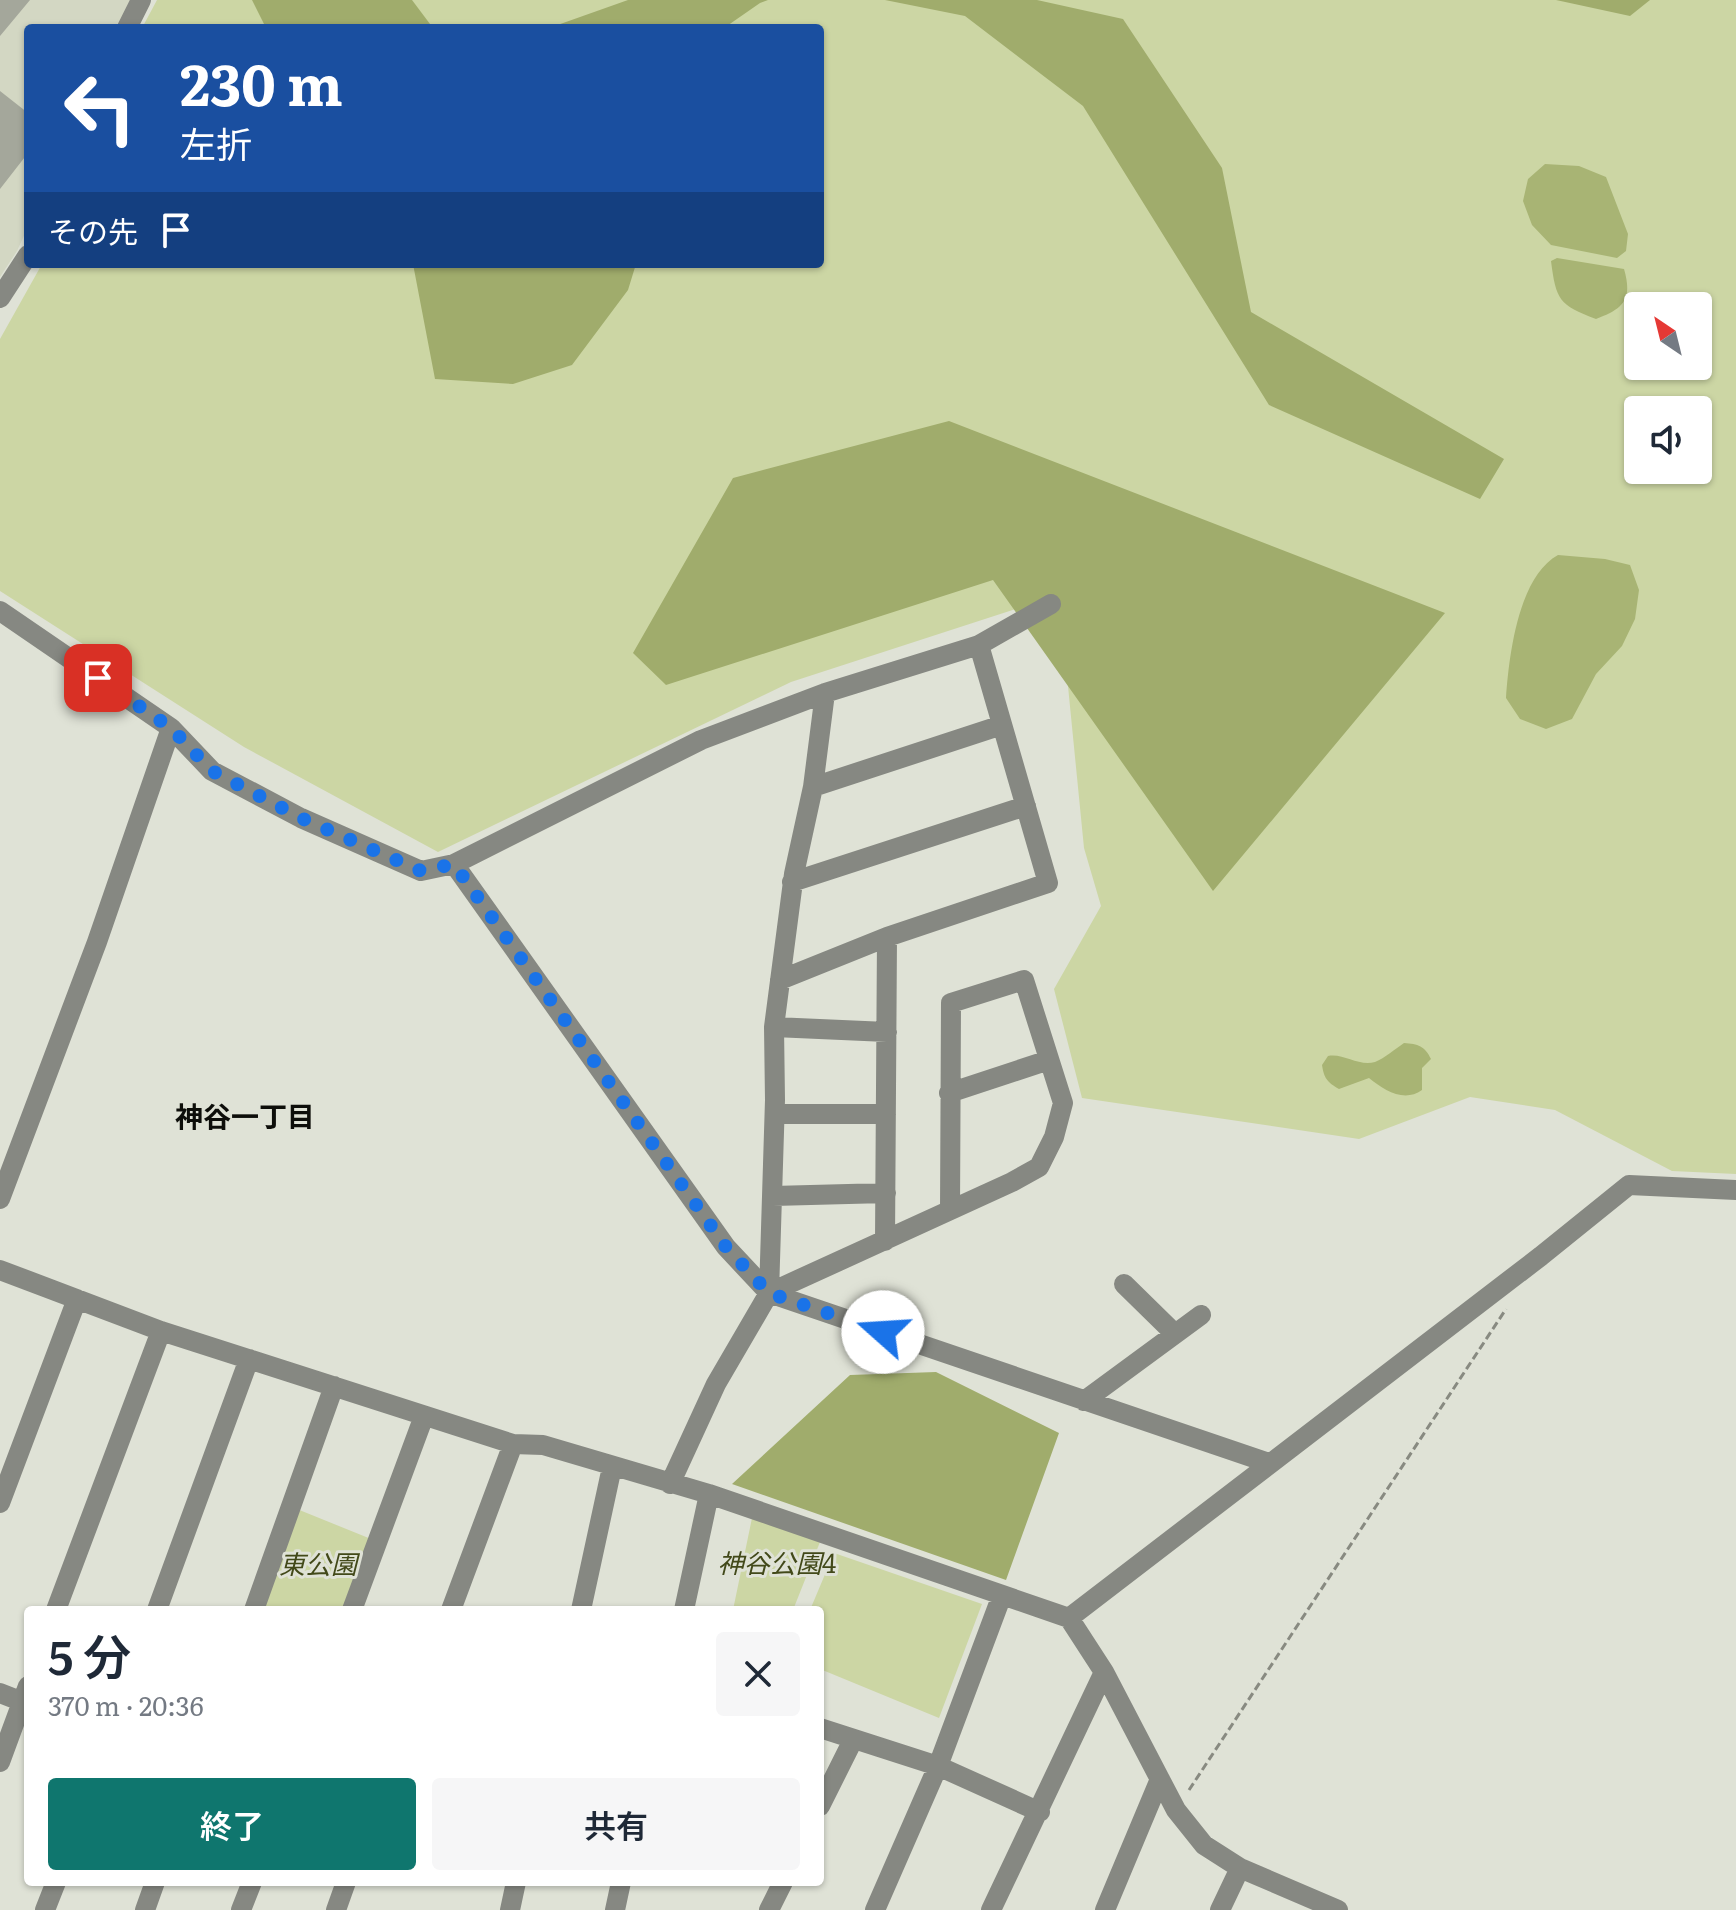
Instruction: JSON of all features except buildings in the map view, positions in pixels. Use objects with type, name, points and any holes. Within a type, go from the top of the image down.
[{"type":"street","points":[[129,24],[141,0]]},
{"type":"street","points":[[0,298],[24,261]]},
{"type":"street","points":[[0,611],[171,728],[212,771],[301,818],[421,871],[454,864],[701,740],[825,693],[979,645],[1051,604]]},
{"type":"street","points":[[780,980],[887,937],[1048,883],[979,645]]},
{"type":"street","points":[[670,1484],[716,1384],[769,1293],[775,1114],[774,1027],[792,882],[813,787],[825,693]]},
{"type":"street","points":[[813,787],[1002,725]]},
{"type":"street","points":[[0,1199],[97,942],[171,728]]},
{"type":"street","points":[[792,882],[1026,806]]},
{"type":"street","points":[[454,864],[726,1247],[769,1293],[1269,1463]]},
{"type":"street","points":[[885,1241],[887,937]]},
{"type":"street","points":[[769,1293],[1012,1182],[1039,1167],[1054,1137],[1063,1103],[1024,980],[951,1003],[950,1210]]},
{"type":"street","points":[[774,1027],[887,1032]]},
{"type":"street","points":[[949,1093],[1049,1060]]},
{"type":"street","points":[[775,1114],[886,1114]]},
{"type":"street","points":[[1069,1618],[1629,1185],[1736,1190]]},
{"type":"street","points":[[773,1196],[886,1193]]},
{"type":"street","points":[[0,1270],[161,1331],[513,1444],[543,1445],[709,1494],[1069,1618],[1104,1672],[1176,1810],[1204,1845],[1240,1868],[1335,1909]]},
{"type":"street","points":[[1124,1284],[1175,1334]]},
{"type":"street","points":[[0,1503],[77,1299]]},
{"type":"street","points":[[1084,1401],[1201,1315]]},
{"type":"street","points":[[58,1606],[161,1331]]},
{"type":"street","points":[[158,1606],[249,1359]]},
{"type":"street","points":[[255,1606],[334,1386]]},
{"type":"street","points":[[353,1606],[424,1416]]},
{"type":"street","points":[[452,1606],[513,1444]]},
{"type":"street","points":[[582,1606],[612,1467]]},
{"type":"street","points":[[685,1606],[709,1494]]},
{"type":"street","points":[[875,1910],[938,1766],[1002,1595]]},
{"type":"street","points":[[991,1910],[1104,1672]]},
{"type":"street","points":[[0,1693],[24,1697]]},
{"type":"street","points":[[0,1762],[24,1702]]},
{"type":"street","points":[[824,1729],[938,1766],[1040,1812]]},
{"type":"street","points":[[824,1798],[853,1740]]},
{"type":"street","points":[[1105,1910],[1160,1779]]},
{"type":"street","points":[[1220,1910],[1240,1868]]},
{"type":"street","points":[[45,1910],[54,1886]]},
{"type":"street","points":[[145,1910],[154,1886]]},
{"type":"street","points":[[241,1910],[250,1886]]},
{"type":"street","points":[[336,1910],[345,1886]]},
{"type":"street","points":[[510,1910],[515,1886]]},
{"type":"street","points":[[615,1910],[620,1886]]},
{"type":"street","points":[[769,1910],[781,1886]]},
{"type":"path","points":[[1176,1810],[1506,1309]]},
{"type":"shaded area","points":[[0,0],[136,0],[123,24],[24,24],[24,236],[0,277]]},
{"type":"shaded area","points":[[252,0],[412,0],[430,24],[264,24]]},
{"type":"shaded area","points":[[628,0],[768,0],[730,24],[560,24]]},
{"type":"shaded area","points":[[885,0],[1037,0],[1123,19],[1222,168],[1251,312],[1504,459],[1480,499],[1269,405],[1083,106],[965,16]]},
{"type":"shaded area","points":[[1556,0],[1650,0],[1630,16]]},
{"type":"shaded area","points":[[1545,164],[1579,166],[1606,177],[1628,234],[1626,251],[1617,258],[1551,245],[1532,225],[1523,201],[1528,179]]},
{"type":"shaded area","points":[[1557,258],[1624,269],[1627,288],[1624,302],[1596,319],[1574,310],[1558,293],[1551,261]]},
{"type":"shaded area","points":[[414,268],[635,268],[628,290],[572,365],[513,384],[435,379]]},
{"type":"shaded area","points":[[949,421],[1445,613],[1213,891],[993,580],[666,685],[633,653],[733,478]]},
{"type":"shaded area","points":[[1558,555],[1605,559],[1630,565],[1639,590],[1635,619],[1622,646],[1596,674],[1572,719],[1546,729],[1520,719],[1506,698],[1513,640],[1525,599],[1544,566]]},
{"type":"shaded area","points":[[1404,1043],[1420,1046],[1431,1059],[1422,1068],[1422,1090],[1415,1094],[1394,1093],[1369,1078],[1339,1089],[1325,1076],[1322,1065],[1328,1056],[1375,1062]]},
{"type":"shaded area","points":[[936,1372],[1059,1433],[1006,1580],[732,1484],[850,1375]]},
{"type":"green space","points":[[157,0],[1736,0],[1736,1174],[1672,1171],[1555,1110],[1470,1097],[1359,1139],[1082,1098],[1054,989],[1101,906],[1084,848],[1059,595],[791,682],[438,852],[244,747],[0,591],[0,339],[40,268],[824,268],[824,24],[144,24]]},
{"type":"green space","name":"東公園","points":[[292,1507],[376,1541],[352,1606],[257,1606]]},
{"type":"green space","name":"神谷公園4","points":[[752,1518],[820,1542],[795,1606],[734,1606]]},
{"type":"green space","points":[[834,1553],[982,1604],[939,1718],[824,1671],[824,1606],[812,1606]]},
{"type":"district","name":"神谷一丁目","points":[[245,1117]]},
{"type":"route","points":[[98,678],[171,728],[212,771],[301,818],[421,871],[454,864],[585,1053],[726,1247],[769,1293],[883,1332]]}]
